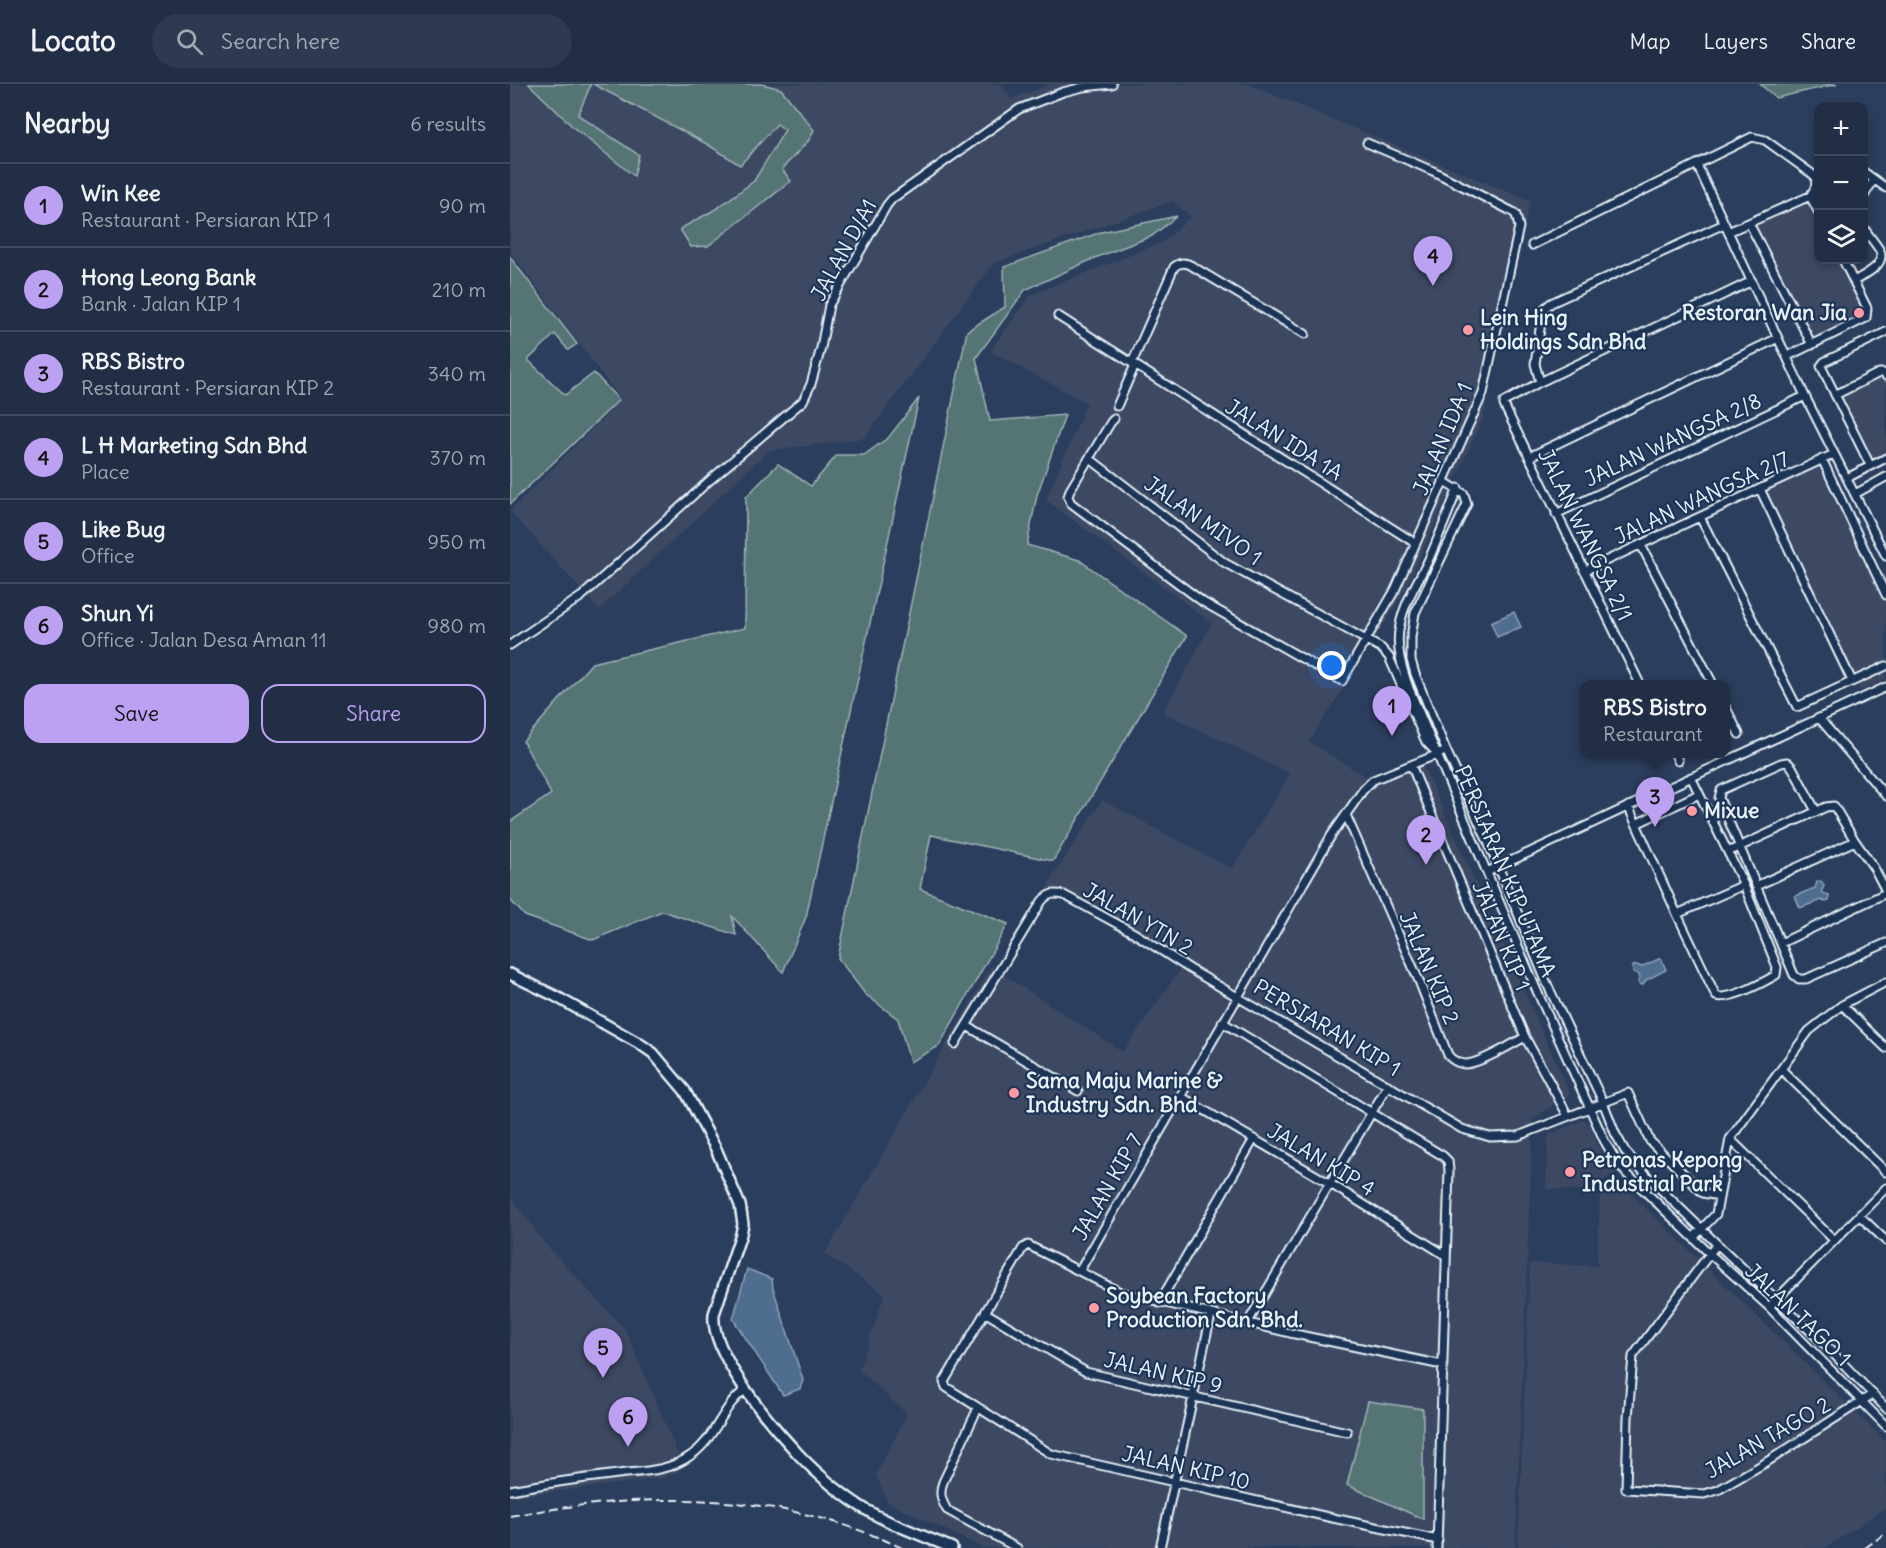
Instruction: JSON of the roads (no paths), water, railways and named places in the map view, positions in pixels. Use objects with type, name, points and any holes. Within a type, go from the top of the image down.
[{"type":"street","name":"JALAN D/A1","points":[[510,645],[582,596],[710,480],[802,401],[808,392],[819,357],[829,304],[892,199],[1019,109],[1063,92],[1112,84]]},
{"type":"street","points":[[1532,245],[1745,140],[1758,137],[1770,143],[1815,176],[1815,188],[1809,196],[1728,232]]},
{"type":"street","name":"JALAN IDA 1","points":[[1089,458],[1068,494],[1071,503],[1203,602],[1342,681],[1395,591],[1483,393],[1518,236],[1518,221],[1513,212],[1433,171],[1367,143]]},
{"type":"street","points":[[1697,165],[1805,396],[1886,556]]},
{"type":"street","points":[[1868,176],[1886,188]]},
{"type":"street","points":[[1868,188],[1873,180]]},
{"type":"street","points":[[1809,196],[1817,210]]},
{"type":"street","points":[[1749,223],[1812,345]]},
{"type":"street","points":[[1725,224],[1551,303],[1545,308],[1535,364],[1540,382],[1752,281]]},
{"type":"street","points":[[1854,281],[1876,267],[1881,257],[1881,252],[1868,235]]},
{"type":"street","points":[[1117,406],[1174,267],[1178,264],[1187,263],[1305,334]]},
{"type":"street","points":[[1788,356],[1866,318],[1867,308],[1845,264]]},
{"type":"street","name":"JALAN IDA 1A","points":[[1058,316],[1415,543]]},
{"type":"street","points":[[1870,465],[1821,368],[1822,364],[1886,332]]},
{"type":"street","points":[[1529,457],[1778,338]]},
{"type":"street","points":[[1835,395],[1879,373],[1884,373],[1886,376]]},
{"type":"street","name":"JALAN WANGSA 2/1","points":[[1540,382],[1506,400],[1504,405],[1638,680]]},
{"type":"street","name":"JALAN WANGSA 2/8","points":[[1556,514],[1805,396]]},
{"type":"street","points":[[1089,458],[1114,419]]},
{"type":"street","name":"JALAN WANGSA 2/7","points":[[1584,572],[1834,454]]},
{"type":"street","name":"JALAN MIVO 1","points":[[1089,458],[1225,563],[1381,648],[1389,657],[1426,742],[1438,754]]},
{"type":"street","points":[[1847,478],[1886,458]]},
{"type":"street","points":[[1822,459],[1886,595]]},
{"type":"street","points":[[1855,494],[1886,477]]},
{"type":"street","points":[[1443,481],[1458,488]]},
{"type":"street","name":"PERSIARAN KIP UTAMA","points":[[1694,1237],[1640,1186],[1615,1159],[1604,1140],[1537,991],[1409,688],[1400,660],[1400,625],[1405,608],[1458,488],[1464,494],[1467,504],[1415,613],[1410,650],[1415,674],[1548,986],[1603,1102],[1615,1133],[1625,1151],[1649,1178],[1703,1228]]},
{"type":"street","points":[[1760,489],[1852,681]]},
{"type":"street","points":[[1700,517],[1797,707],[1886,666]]},
{"type":"street","points":[[1641,544],[1711,680]]},
{"type":"street","points":[[1399,650],[1410,650]]},
{"type":"street","points":[[1487,872],[1886,687]]},
{"type":"street","points":[[1730,717],[1739,734]]},
{"type":"street","points":[[1819,718],[1886,796]]},
{"type":"street","name":"PERSIARAN KIP 1","points":[[1446,750],[1373,780],[1346,815],[1238,996],[1462,1129],[1490,1137],[1518,1136],[1628,1093],[1650,1141],[1703,1193],[1719,1196]]},
{"type":"street","points":[[1816,811],[1792,766],[1785,762],[1721,790],[1719,798],[1794,975],[1799,979],[1806,979],[1886,943]]},
{"type":"street","name":"JALAN KIP 1","points":[[1411,765],[1525,1038],[1568,1116]]},
{"type":"street","points":[[1628,806],[1716,996],[1727,998],[1767,980],[1776,975],[1777,967],[1743,885],[1691,777]]},
{"type":"street","points":[[1636,824],[1699,794]]},
{"type":"street","points":[[1728,852],[1816,811],[1834,806],[1855,842],[1874,868],[1886,892],[1781,943]]},
{"type":"street","name":"JALAN KIP 2","points":[[1346,815],[1452,1060],[1463,1064],[1469,1063],[1525,1038]]},
{"type":"street","points":[[1722,840],[1735,834]]},
{"type":"street","points":[[1756,886],[1855,842]]},
{"type":"street","points":[[1677,914],[1743,885]]},
{"type":"street","name":"JALAN YTN 2","points":[[956,1044],[1042,901],[1047,895],[1055,893],[1064,895],[1134,933],[1238,996]]},
{"type":"street","points":[[510,974],[555,996],[640,1044],[653,1053],[685,1091],[716,1149],[742,1214],[741,1234],[713,1320],[720,1344],[746,1390],[791,1447],[860,1506],[952,1548]]},
{"type":"street","points":[[1694,1237],[1716,1214],[1730,1139],[1809,1031],[1842,1005],[1886,982]]},
{"type":"street","name":"JALAN KIP 7","points":[[1080,1270],[1238,996]]},
{"type":"street","points":[[1842,1005],[1886,1048]]},
{"type":"street","points":[[1222,1022],[1448,1161],[1437,1548]]},
{"type":"street","points":[[967,1026],[1078,1091]]},
{"type":"street","points":[[1781,1069],[1886,1172]]},
{"type":"street","points":[[1248,1322],[1388,1085]]},
{"type":"street","name":"JALAN KIP 4","points":[[1180,1096],[1329,1183],[1445,1255]]},
{"type":"street","points":[[1730,1139],[1834,1240]]},
{"type":"street","points":[[1159,1303],[1254,1140]]},
{"type":"street","points":[[1769,1307],[1886,1188]]},
{"type":"street","points":[[1859,1215],[1886,1241]]},
{"type":"street","name":"JALAN TAGO 1","points":[[1703,1228],[1886,1408]]},
{"type":"street","name":"JALAN TAGO 1","points":[[1694,1237],[1708,1253],[1769,1307],[1886,1426]]},
{"type":"street","name":"JALAN TAGO 2","points":[[1717,1244],[1708,1253],[1633,1356],[1626,1489],[1704,1494],[1718,1490],[1873,1394]]},
{"type":"street","points":[[986,1313],[1025,1245],[1032,1246],[1120,1292],[1290,1333],[1442,1365]]},
{"type":"street","name":"JALAN KIP 10","points":[[986,1313],[945,1380],[945,1385],[1051,1454],[1437,1539]]},
{"type":"street","name":"JALAN KIP 9","points":[[986,1313],[1086,1372],[1347,1432]]},
{"type":"street","points":[[1160,1548],[1211,1315]]},
{"type":"street","points":[[510,1490],[658,1470],[676,1464],[690,1457],[712,1436],[734,1398],[746,1390]]},
{"type":"street","points":[[978,1408],[943,1482],[940,1490],[941,1498],[947,1510],[1017,1548]]},
{"type":"railway","points":[[510,1516],[610,1503],[659,1500],[709,1501],[758,1506],[807,1515],[855,1529],[902,1548]]},
{"type":"railway","points":[[1865,1548],[1886,1533]]},
{"type":"place","name":"L H Marketing Sdn Bhd","points":[[1433,286]]},
{"type":"place","name":"Restoran Wan Jia","points":[[1859,313]]},
{"type":"place","name":"Lein Hing Holdings Sdn Bhd","points":[[1468,330]]},
{"type":"place","name":"Win Kee","points":[[1392,736]]},
{"type":"place","name":"Mixue","points":[[1692,811]]},
{"type":"place","name":"RBS Bistro","points":[[1655,827]]},
{"type":"place","name":"Hong Leong Bank","points":[[1426,865]]},
{"type":"place","name":"Sama Maju Marine & Industry Sdn. Bhd","points":[[1014,1093]]},
{"type":"place","name":"Petronas Kepong Industrial Park","points":[[1570,1172]]},
{"type":"place","name":"Soybean Factory Production Sdn. Bhd.","points":[[1094,1308]]},
{"type":"place","name":"Like Bug","points":[[603,1378]]},
{"type":"place","name":"Shun Yi","points":[[628,1447]]}]
